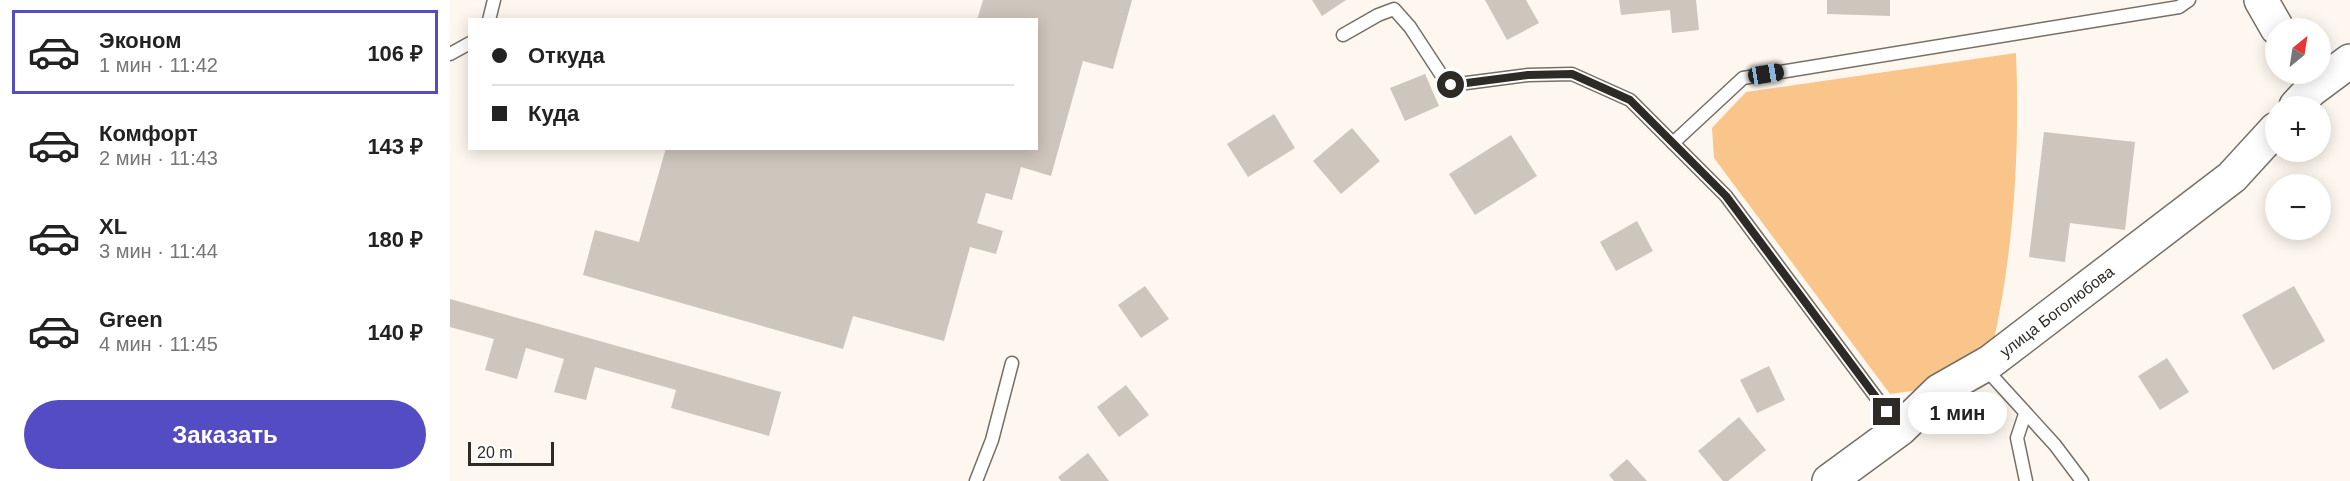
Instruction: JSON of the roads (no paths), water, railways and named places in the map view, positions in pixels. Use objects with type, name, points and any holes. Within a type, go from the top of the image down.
[{"type":"street","points":[[2261,0],[2271,18]]},
{"type":"street","points":[[2303,90],[2350,62]]},
{"type":"street","name":"улица Боголюбова","points":[[1829,481],[1900,429],[1939,391],[1983,366],[2232,177],[2265,141]]},
{"type":"lane","points":[[490,18],[494,0]]},
{"type":"lane","points":[[1673,143],[1743,78],[2179,7],[2189,0]]},
{"type":"lane","points":[[1343,35],[1395,5],[1444,79],[1451,85],[1528,75],[1572,74],[1630,100],[1726,196],[1900,429]]},
{"type":"lane","points":[[450,54],[468,44]]},
{"type":"lane","points":[[976,481],[992,440],[1012,363]]},
{"type":"lane","points":[[1983,366],[2055,445],[2082,481]]},
{"type":"lane","points":[[2025,414],[2017,438],[2026,481]]}]
